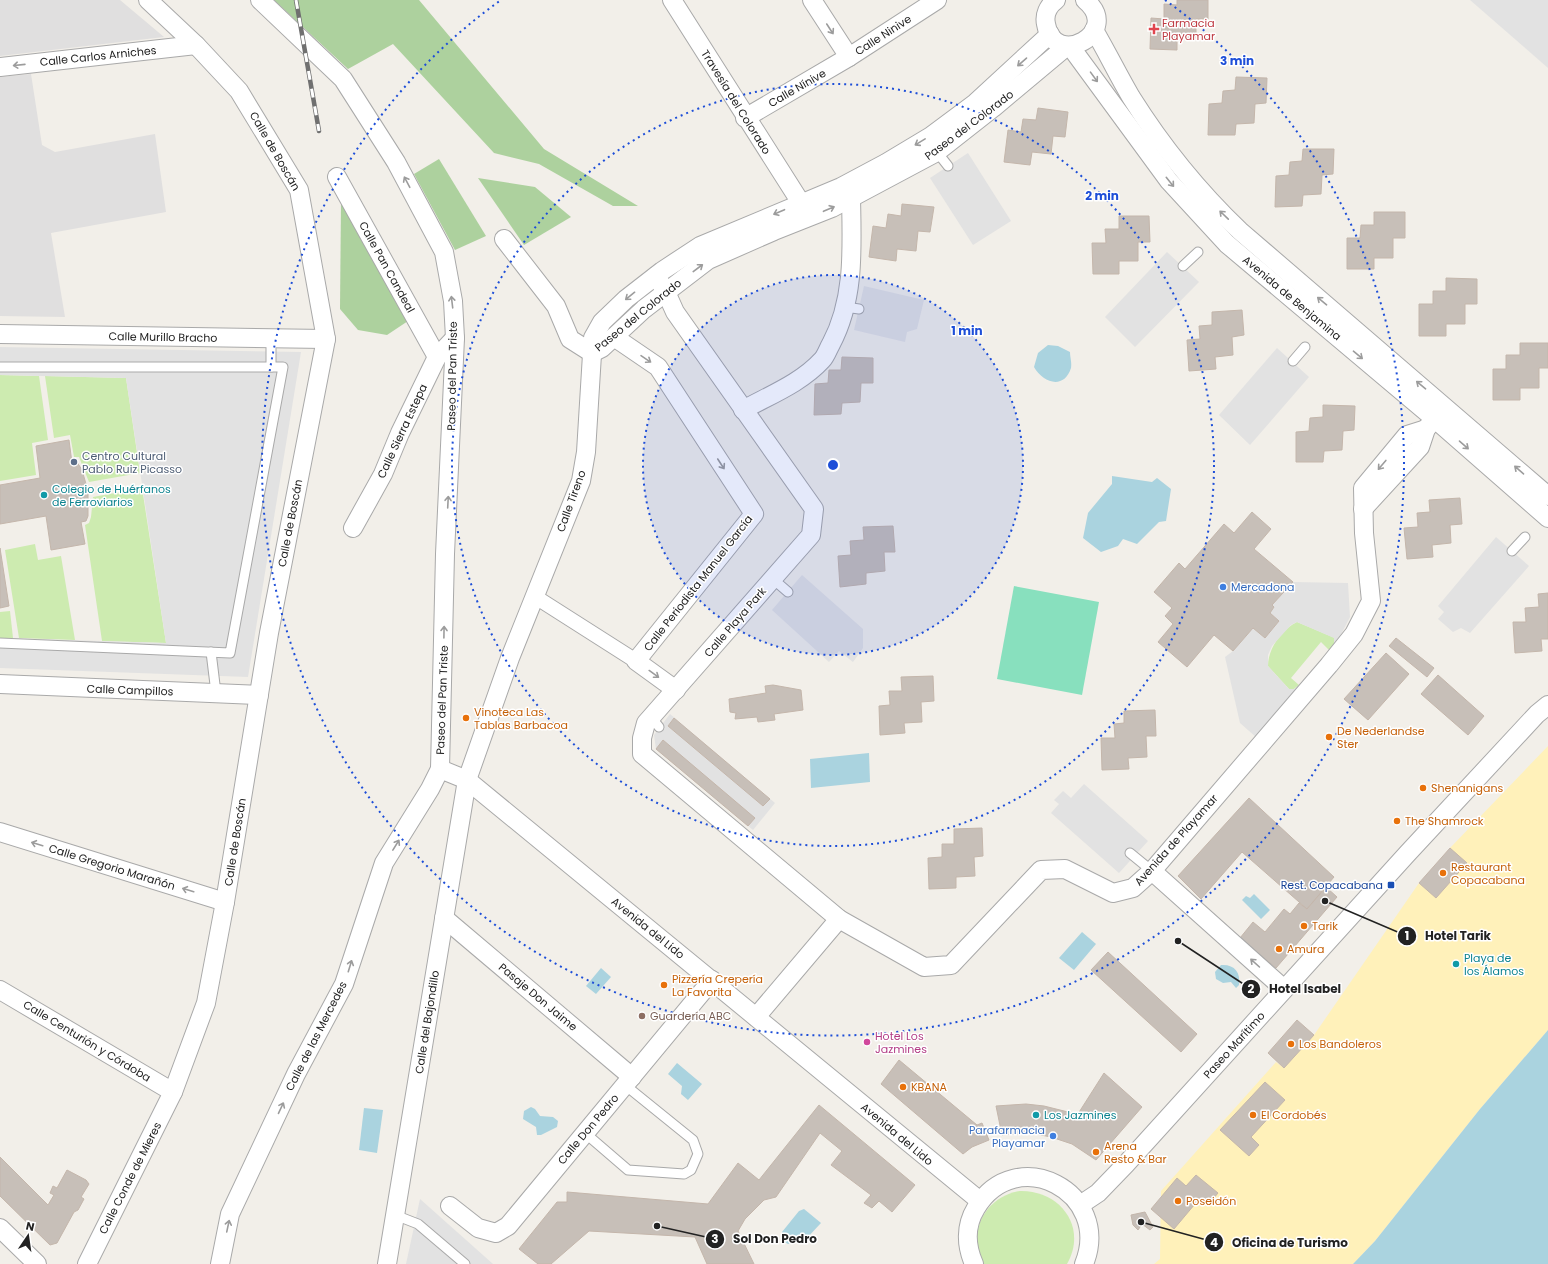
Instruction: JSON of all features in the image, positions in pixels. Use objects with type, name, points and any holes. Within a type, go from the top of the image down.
[{"type":"street","name":"Calle de Boscán","points":[[148,0],[196,45],[239,91],[299,190],[326,339],[269,633],[225,902],[206,1003],[174,1092]]},
{"type":"street","name":"Paseo del Pan Triste","points":[[260,0],[343,79],[396,162],[444,252],[453,301],[455,338],[445,554],[440,769]]},
{"type":"street","name":"Travesía del Colorado","points":[[672,0],[745,118],[801,203]]},
{"type":"street","points":[[812,0],[849,58]]},
{"type":"street","name":"Calle Ninive","points":[[849,58],[937,0]]},
{"type":"street","points":[[1090,1],[1096,17],[1094,30]]},
{"type":"street","points":[[1050,34],[1045,19],[1051,2]]},
{"type":"street","name":"Paseo del Colorado","points":[[592,353],[602,348],[644,309],[708,260],[851,198],[937,152],[1005,99],[1069,46],[1086,41],[1094,30]]},
{"type":"street","name":"Avenida de Benjamina","points":[[1094,30],[1130,95],[1153,130],[1182,171],[1211,203],[1240,231],[1548,496]]},
{"type":"street","name":"Paseo del Colorado","points":[[592,353],[593,338],[602,322],[626,299],[656,276],[700,246],[841,186],[880,166],[931,136],[974,104],[1050,34]]},
{"type":"street","name":"Avenida de Benjamina","points":[[1050,34],[1059,43],[1069,46],[1169,181],[1217,234],[1430,424],[1548,518]]},
{"type":"street","name":"Calle Carlos Arniches","points":[[0,68],[196,45]]},
{"type":"street","name":"Calle Nínive","points":[[745,118],[849,58]]},
{"type":"street","name":"Calle Pan Candeal","points":[[338,177],[437,357]]},
{"type":"street","points":[[743,410],[797,381],[823,359],[852,308],[851,198]]},
{"type":"street","points":[[504,239],[556,306],[570,338],[592,353]]},
{"type":"street","name":"Calle Playa Park","points":[[656,276],[666,292],[675,312],[814,509],[812,535],[676,690],[655,722],[646,723],[642,738],[642,754],[840,919]]},
{"type":"street","name":"Calle Murillo Bracho","points":[[0,334],[326,339]]},
{"type":"street","name":"Calle Sierra Estepa","points":[[353,528],[383,474],[400,433],[437,357],[455,338]]},
{"type":"street","name":"Calle Periodista Manuel García","points":[[614,338],[658,367],[754,514],[636,661],[676,690]]},
{"type":"street","name":"Calle Tireno","points":[[467,780],[510,658],[580,481],[586,452],[592,353]]},
{"type":"street","name":"Avenida de Playamar","points":[[840,919],[924,967],[951,965],[1041,870],[1065,870],[1113,893],[1133,888],[1152,871],[1329,666],[1354,634],[1371,601],[1363,509],[1413,441],[1430,424]]},
{"type":"street","points":[[534,596],[636,661]]},
{"type":"street","name":"Calle Campillos","points":[[0,684],[259,695]]},
{"type":"street","name":"Paseo Marítimo","points":[[1080,1205],[1098,1193],[1126,1164],[1284,989],[1537,714],[1548,705]]},
{"type":"street","name":"Avenida del Lido","points":[[440,769],[467,780],[980,1201]]},
{"type":"street","name":"Calle de las Mercedes","points":[[220,1264],[230,1214],[296,1074],[344,984],[384,863],[430,789],[440,769]]},
{"type":"street","name":"Calle del Bajondillo","points":[[387,1264],[467,780]]},
{"type":"street","name":"Calle Gregorio Marañón","points":[[0,832],[225,902]]},
{"type":"street","points":[[1152,871],[1284,989]]},
{"type":"street","name":"Pasaje Don Jaime","points":[[444,918],[629,1081]]},
{"type":"street","points":[[756,1017],[840,919]]},
{"type":"street","name":"Calle Don Pedro","points":[[450,1206],[478,1228],[496,1233],[508,1226],[712,980]]},
{"type":"street","name":"Calle Centurión y Córdoba","points":[[0,990],[174,1092]]},
{"type":"street","name":"Calle Conde de Mieres","points":[[87,1264],[174,1092]]},
{"type":"street","points":[[974,1264],[969,1248],[968,1231],[970,1220],[980,1201],[987,1193],[1000,1184],[1015,1179],[1031,1177],[1047,1180],[1061,1186],[1080,1205],[1089,1231],[1088,1249],[1084,1264]]},
{"type":"street","points":[[0,1228],[37,1264]]},
{"type":"lane","points":[[937,152],[948,166]]},
{"type":"lane","points":[[1183,266],[1198,252]]},
{"type":"lane","points":[[271,339],[272,367]]},
{"type":"lane","points":[[1293,361],[1306,347]]},
{"type":"lane","points":[[0,367],[283,367],[230,653],[0,643]]},
{"type":"lane","points":[[1512,551],[1525,537]]},
{"type":"lane","points":[[773,579],[788,592]]},
{"type":"lane","points":[[211,652],[216,693]]},
{"type":"lane","points":[[1130,853],[1152,871]]},
{"type":"lane","points":[[585,1133],[628,1170],[684,1174],[691,1170],[698,1154],[693,1140],[629,1081]]},
{"type":"lane","points":[[395,1215],[418,1224],[465,1264]]},
{"type":"shaded area","points":[[0,0],[120,0],[164,37],[0,56]]},
{"type":"shaded area","points":[[1470,0],[1548,0],[1548,68]]},
{"type":"shaded area","points":[[31,74],[42,145],[55,152],[155,134],[166,212],[51,233],[65,317],[0,316],[0,77]]},
{"type":"shaded area","points":[[968,153],[1011,221],[973,245],[930,178]]},
{"type":"shaded area","points":[[1167,252],[1199,282],[1135,347],[1105,317]]},
{"type":"shaded area","points":[[864,286],[924,300],[917,329],[907,332],[905,342],[854,330]]},
{"type":"shaded area","points":[[0,347],[301,352],[248,677],[0,668],[0,638],[166,643],[126,378],[0,375]]},
{"type":"shaded area","points":[[1277,348],[1309,377],[1250,445],[1219,415]]},
{"type":"shaded area","points":[[1496,537],[1529,566],[1470,633],[1461,628],[1453,632],[1438,619],[1444,612],[1438,606]]},
{"type":"shaded area","points":[[802,575],[863,629],[863,648],[853,662],[839,651],[829,662],[772,610]]},
{"type":"shaded area","points":[[1293,582],[1348,583],[1350,617],[1334,648],[1334,638],[1297,622],[1291,625],[1272,646],[1268,655],[1268,666],[1289,689],[1294,689],[1299,685],[1257,738],[1240,723],[1225,657],[1233,651],[1253,628],[1265,638],[1279,621],[1270,613],[1274,607],[1272,605]]},
{"type":"shaded area","points":[[670,714],[775,803],[753,830],[656,749],[654,735]]},
{"type":"shaded area","points":[[1084,784],[1148,841],[1119,873],[1051,813],[1059,804],[1054,800],[1063,791],[1071,798]]},
{"type":"shaded area","points":[[420,1199],[493,1264],[406,1264]]},
{"type":"green space","points":[[274,0],[419,0],[544,149],[638,206],[613,206],[539,164],[494,153],[393,44],[348,69]]},
{"type":"green space","points":[[439,159],[486,236],[455,250],[414,174]]},
{"type":"green space","points":[[478,178],[535,187],[571,217],[524,245]]},
{"type":"green space","points":[[341,201],[411,319],[387,335],[358,330],[340,309]]},
{"type":"green space","points":[[0,375],[39,376],[48,440],[32,443],[36,475],[0,481]]},
{"type":"green space","points":[[45,376],[126,378],[140,473],[89,482],[79,457],[74,457],[70,435],[54,438]]},
{"type":"green space","points":[[142,488],[166,643],[102,641],[85,525],[89,523],[91,517],[93,497]]},
{"type":"green space","points":[[35,544],[38,560],[61,556],[75,640],[19,638],[5,550]]},
{"type":"green space","points":[[1014,586],[1099,602],[1082,695],[997,679]]},
{"type":"green space","points":[[10,611],[13,638],[0,638],[0,612]]},
{"type":"green space","points":[[1297,622],[1335,638],[1334,648],[1331,652],[1321,642],[1291,678],[1299,685],[1294,689],[1289,689],[1268,666],[1270,653],[1276,641],[1291,625]]},
{"type":"green space","points":[[1020,1191],[1034,1192],[1047,1197],[1058,1204],[1066,1213],[1072,1224],[1074,1237],[1073,1250],[1067,1264],[984,1264],[979,1252],[977,1240],[978,1229],[982,1218],[997,1200],[1008,1194]]},
{"type":"sand","name":"Playa de los Álamos","points":[[1548,746],[1548,1030],[1480,1109],[1375,1241],[1353,1264],[1154,1264],[1160,1259],[1161,1191],[1276,1062],[1284,1068],[1314,1035],[1419,883],[1436,898],[1466,863],[1450,848]]},
{"type":"water","points":[[1048,345],[1058,346],[1070,352],[1071,368],[1068,375],[1059,382],[1053,382],[1043,377],[1034,367],[1038,353]]},
{"type":"water","points":[[1112,476],[1152,482],[1157,478],[1171,489],[1166,521],[1159,522],[1137,544],[1123,539],[1118,546],[1101,552],[1083,538],[1088,513],[1112,484]]},
{"type":"water","points":[[869,753],[870,782],[811,788],[810,759]]},
{"type":"water","points":[[1254,894],[1270,910],[1261,919],[1242,900],[1246,896],[1250,898]]},
{"type":"water","points":[[1082,932],[1096,944],[1074,970],[1059,958]]},
{"type":"water","points":[[1221,965],[1233,967],[1238,973],[1239,985],[1236,988],[1231,982],[1223,983],[1216,979],[1215,972]]},
{"type":"water","points":[[601,968],[611,977],[596,994],[586,986]]},
{"type":"water","points":[[1548,1030],[1548,1264],[1353,1264],[1375,1241],[1480,1109]]},
{"type":"water","points":[[677,1063],[702,1084],[688,1100],[681,1094],[682,1086],[668,1074]]},
{"type":"water","points":[[531,1107],[535,1109],[540,1116],[553,1117],[558,1121],[557,1127],[541,1135],[537,1135],[536,1127],[523,1119],[524,1111]]},
{"type":"water","points":[[364,1108],[383,1110],[377,1153],[359,1150]]},
{"type":"water","points":[[804,1209],[821,1223],[806,1239],[788,1244],[783,1241],[782,1232],[799,1211]]},
{"type":"building","points":[[1177,0],[1208,0],[1208,19],[1196,19],[1196,38],[1177,37],[1177,50],[1150,49],[1151,18],[1164,19],[1164,4],[1177,5]]},
{"type":"building","points":[[1236,77],[1267,78],[1266,103],[1255,104],[1254,123],[1236,124],[1235,135],[1208,135],[1209,104],[1222,103],[1223,91],[1235,90]]},
{"type":"building","points":[[1038,108],[1068,112],[1065,137],[1053,136],[1051,154],[1032,152],[1030,165],[1004,162],[1008,130],[1021,132],[1023,119],[1036,120]]},
{"type":"building","points":[[1303,149],[1334,149],[1333,174],[1322,175],[1321,194],[1303,195],[1302,206],[1275,207],[1276,176],[1289,175],[1290,162],[1302,161]]},
{"type":"building","points":[[902,204],[934,207],[930,232],[918,231],[916,251],[897,249],[896,261],[869,257],[873,226],[886,228],[888,214],[901,216]]},
{"type":"building","points":[[1374,212],[1405,212],[1405,238],[1393,238],[1393,258],[1374,258],[1374,269],[1347,269],[1347,238],[1360,238],[1361,225],[1374,225]]},
{"type":"building","points":[[1119,216],[1149,216],[1150,242],[1138,242],[1138,261],[1119,261],[1119,274],[1093,274],[1092,243],[1106,243],[1105,229],[1119,229]]},
{"type":"building","points":[[1446,278],[1477,279],[1477,304],[1465,304],[1465,324],[1446,324],[1446,336],[1419,336],[1419,304],[1433,304],[1433,291],[1446,291]]},
{"type":"building","points":[[1242,310],[1244,335],[1232,337],[1233,355],[1215,357],[1216,369],[1189,371],[1187,340],[1200,339],[1199,326],[1212,325],[1212,312]]},
{"type":"building","points":[[1520,343],[1548,343],[1548,368],[1539,368],[1539,388],[1520,388],[1520,400],[1493,400],[1493,369],[1506,369],[1506,355],[1520,355]]},
{"type":"building","points":[[842,357],[873,358],[873,383],[861,383],[860,402],[842,403],[841,414],[814,415],[815,384],[828,383],[829,370],[841,370]]},
{"type":"building","points":[[1323,405],[1355,406],[1354,430],[1343,431],[1342,450],[1324,451],[1323,462],[1296,462],[1296,432],[1309,431],[1310,418],[1323,417]]},
{"type":"building","name":"Colegio de Huérfanos de Ferroviarios","points":[[69,440],[72,463],[77,462],[82,470],[88,491],[88,516],[86,521],[81,522],[85,544],[51,550],[46,516],[0,524],[0,485],[40,478],[36,446]]},
{"type":"building","points":[[1460,498],[1462,524],[1450,525],[1451,543],[1432,545],[1433,557],[1407,559],[1404,528],[1418,527],[1417,513],[1430,512],[1429,500]]},
{"type":"building","name":"Mercadona","points":[[1252,512],[1271,529],[1254,549],[1293,582],[1272,605],[1274,607],[1270,613],[1279,621],[1265,638],[1253,628],[1233,651],[1214,635],[1187,667],[1158,642],[1173,624],[1165,616],[1172,608],[1154,592],[1179,563],[1185,569],[1224,524],[1234,533]]},
{"type":"building","points":[[893,526],[895,552],[884,552],[885,571],[866,573],[866,584],[840,587],[838,556],[851,555],[850,541],[864,540],[863,527]]},
{"type":"building","points":[[0,548],[9,606],[0,608]]},
{"type":"building","points":[[1548,593],[1548,639],[1541,639],[1542,651],[1515,653],[1513,622],[1526,622],[1525,608],[1539,607],[1538,594]]},
{"type":"building","points":[[1396,638],[1434,668],[1427,677],[1389,646]]},
{"type":"building","points":[[1386,653],[1409,674],[1368,720],[1344,699]]},
{"type":"building","points":[[1438,675],[1484,716],[1468,735],[1421,694]]},
{"type":"building","points":[[933,676],[934,701],[921,702],[922,722],[904,723],[905,733],[880,735],[879,706],[890,705],[889,691],[902,691],[901,677]]},
{"type":"building","points":[[773,685],[801,690],[803,710],[774,714],[775,720],[758,722],[757,717],[735,719],[736,713],[730,712],[729,699],[766,693],[765,686]]},
{"type":"building","points":[[1155,710],[1156,736],[1146,736],[1147,757],[1128,758],[1129,769],[1102,770],[1101,738],[1115,738],[1114,724],[1124,723],[1124,711]]},
{"type":"building","points":[[674,718],[770,799],[763,806],[668,726]]},
{"type":"building","points":[[663,740],[755,818],[748,826],[656,749]]},
{"type":"building","points":[[1249,798],[1334,877],[1307,909],[1242,852],[1201,899],[1178,876]]},
{"type":"building","points":[[982,828],[983,856],[974,857],[975,876],[956,877],[956,888],[929,889],[928,858],[942,857],[942,844],[954,844],[954,829]]},
{"type":"building","name":"Restaurant Copacabana","points":[[1450,848],[1467,863],[1436,898],[1419,883]]},
{"type":"building","points":[[1326,887],[1337,897],[1276,968],[1240,938],[1253,922],[1265,932],[1284,909],[1290,914],[1299,903],[1307,909]]},
{"type":"building","points":[[1108,952],[1197,1034],[1181,1052],[1091,970]]},
{"type":"building","name":"Los Bandoleros","points":[[1297,1020],[1314,1035],[1284,1068],[1268,1053]]},
{"type":"building","points":[[899,1060],[977,1125],[982,1123],[989,1140],[972,1147],[963,1154],[881,1084]]},
{"type":"building","name":"Los Jazmines","points":[[1104,1073],[1142,1107],[1096,1160],[1072,1144],[1051,1137],[1031,1133],[1002,1135],[996,1106],[1026,1104],[1044,1106],[1076,1114],[1076,1117]]},
{"type":"building","name":"El Cordobés","points":[[1265,1082],[1285,1100],[1251,1137],[1259,1145],[1249,1156],[1220,1130]]},
{"type":"building","points":[[819,1105],[915,1185],[892,1212],[879,1201],[872,1208],[864,1203],[871,1195],[831,1165],[842,1151],[820,1133],[776,1197],[764,1200],[745,1219],[738,1231],[754,1264],[707,1264],[695,1237],[589,1231],[551,1264],[538,1264],[519,1249],[557,1202],[567,1202],[567,1192],[708,1204],[738,1163],[759,1180]]},
{"type":"building","points":[[0,1157],[48,1205],[54,1195],[50,1193],[53,1186],[57,1188],[67,1170],[86,1180],[89,1184],[81,1197],[84,1199],[78,1210],[74,1212],[57,1243],[50,1245],[0,1196]]},
{"type":"building","points":[[1196,1175],[1218,1193],[1208,1205],[1200,1198],[1174,1229],[1151,1209],[1177,1178],[1186,1186]]},
{"type":"building","points":[[1145,1212],[1153,1227],[1150,1230],[1142,1224],[1138,1230],[1133,1225],[1131,1215]]},
{"type":"railway","points":[[296,0],[319,131]]},
{"type":"place","name":"Farmacia Playamar","points":[[1154,29]]},
{"type":"place","name":"Centro Cultural Pablo Ruiz Picasso","points":[[74,462]]},
{"type":"place","name":"Colegio de Huérfanos de Ferroviarios","points":[[44,495]]},
{"type":"place","name":"Mercadona","points":[[1223,587]]},
{"type":"place","name":"Vinoteca Las Tablas Barbacoa","points":[[466,718]]},
{"type":"place","name":"De Nederlandse Ster","points":[[1329,737]]},
{"type":"place","name":"Shenanigans","points":[[1423,788]]},
{"type":"place","name":"The Shamrock","points":[[1397,821]]},
{"type":"place","name":"Restaurant Copacabana","points":[[1443,873]]},
{"type":"place","name":"Rest. Copacabana","points":[[1391,885]]},
{"type":"place","name":"Hotel Tarik","points":[[1325,901]]},
{"type":"place","name":"Tarik","points":[[1304,926]]},
{"type":"place","name":"Hotel Isabel","points":[[1178,941]]},
{"type":"place","name":"Amura","points":[[1279,949]]},
{"type":"place","name":"Playa de los Álamos","points":[[1456,964]]},
{"type":"place","name":"Pizzería Crepería La Favorita","points":[[664,985]]},
{"type":"place","name":"Guardería ABC","points":[[642,1016]]},
{"type":"place","name":"Hotel Los Jazmines","points":[[867,1042]]},
{"type":"place","name":"Los Bandoleros","points":[[1291,1044]]},
{"type":"place","name":"KBANA","points":[[903,1087]]},
{"type":"place","name":"Los Jazmines","points":[[1036,1115]]},
{"type":"place","name":"El Cordobés","points":[[1253,1115]]},
{"type":"place","name":"Parafarmacia Playamar","points":[[1053,1136]]},
{"type":"place","name":"Arena Resto & Bar","points":[[1096,1152]]},
{"type":"place","name":"Poseidón","points":[[1178,1201]]},
{"type":"place","name":"Oficina de Turismo","points":[[1141,1222]]},
{"type":"place","name":"Sol Don Pedro","points":[[657,1226]]}]
